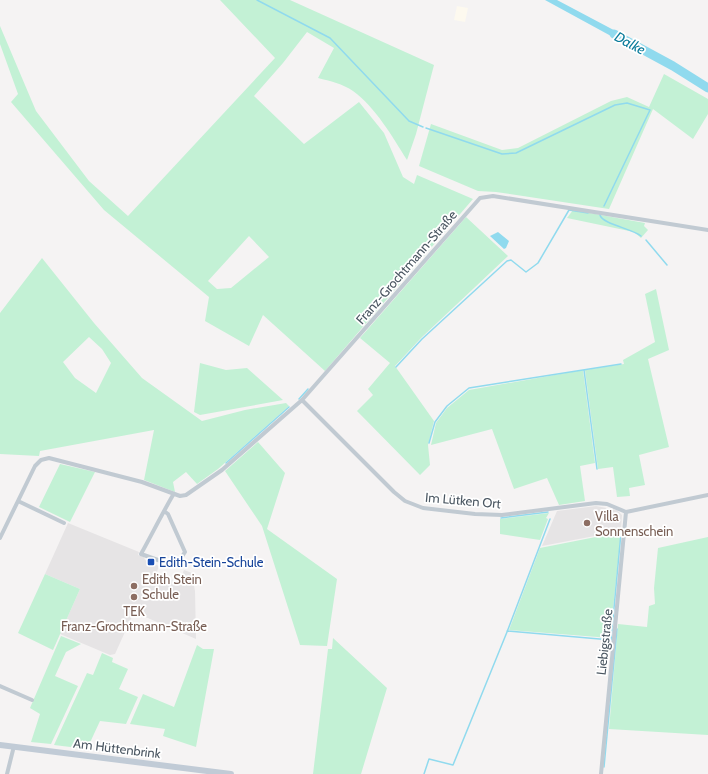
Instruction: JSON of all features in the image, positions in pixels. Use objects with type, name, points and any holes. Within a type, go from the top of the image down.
[{"type":"street","name":"Franz-Grochtmann-Straße","points":[[173,495],[186,495],[222,470],[302,400],[480,198],[493,196],[522,200],[708,230]]},
{"type":"street","name":"Im Lütken Ort","points":[[302,400],[394,492],[405,501],[414,505],[468,513],[502,515],[596,503],[607,504],[626,512]]},
{"type":"street","points":[[0,538],[35,466],[45,458],[142,482],[173,495],[164,511],[142,554],[172,565],[179,561],[185,552],[168,514],[164,511]]},
{"type":"street","points":[[626,512],[708,495]]},
{"type":"street","points":[[18,501],[64,523]]},
{"type":"street","name":"Liebigstraße","points":[[601,774],[626,512]]},
{"type":"street","points":[[0,686],[32,700]]},
{"type":"street","name":"Am Hüttenbrink","points":[[0,744],[194,772],[231,774]]},
{"type":"street","points":[[7,774],[14,746]]},
{"type":"shaded area","points":[[457,6],[468,8],[465,22],[454,20]]},
{"type":"shaded area","name":"Villa Sonnenschein","points":[[596,506],[617,510],[622,515],[621,531],[542,546],[557,511]]},
{"type":"shaded area","name":"Edith Stein Schule","points":[[68,523],[139,552],[138,555],[144,557],[145,560],[159,566],[156,574],[179,583],[184,570],[192,573],[195,591],[196,639],[134,612],[115,654],[110,655],[60,634],[80,589],[45,574]]},
{"type":"green space","points":[[220,0],[290,0],[434,65],[416,134],[407,160],[383,123],[361,98],[345,86],[318,78],[334,48],[307,32],[283,63],[254,96],[304,144],[359,102],[384,133],[403,177],[414,184],[417,175],[473,199],[325,371],[263,315],[249,346],[205,321],[209,297],[104,210],[11,102],[18,94],[0,44],[0,26],[36,111],[89,181],[128,216],[275,58]],"holes":[[[249,236],[269,257],[231,288],[217,289],[208,281]]]},
{"type":"green space","points":[[664,74],[708,99],[708,114],[693,139],[653,109],[609,209],[496,192],[478,191],[419,166],[431,124],[502,150],[518,148],[611,101],[627,97],[649,107]]},
{"type":"green space","points":[[573,210],[645,223],[644,226],[648,230],[641,238],[634,232],[567,218]]},
{"type":"green space","points":[[466,217],[508,256],[421,338],[395,366],[434,421],[428,445],[430,465],[420,475],[357,411],[373,395],[368,389],[390,363],[360,338]]},
{"type":"green space","points":[[42,258],[94,323],[142,378],[202,421],[245,410],[286,403],[289,406],[218,469],[197,484],[186,472],[173,482],[175,492],[144,480],[154,430],[40,451],[39,456],[0,454],[0,313]],"holes":[[[89,337],[102,349],[111,363],[96,393],[75,378],[63,362]]]},
{"type":"green space","points":[[656,289],[669,350],[648,359],[669,447],[639,455],[645,485],[629,488],[630,496],[617,497],[613,467],[598,469],[585,370],[624,364],[623,360],[655,342],[645,294]]},
{"type":"green space","points":[[200,363],[226,370],[247,368],[283,400],[200,415],[194,412]]},
{"type":"green space","points":[[583,370],[595,463],[580,466],[585,501],[559,505],[547,478],[514,489],[492,429],[431,445],[436,423],[447,408],[469,390]]},
{"type":"green space","points":[[258,442],[285,473],[267,529],[337,579],[327,646],[300,645],[262,526],[225,471]]},
{"type":"green space","points":[[60,464],[95,472],[70,522],[39,507]]},
{"type":"green space","points":[[549,513],[546,518],[548,519],[540,540],[500,534],[500,519]]},
{"type":"green space","points":[[621,532],[610,638],[509,630],[540,548]]},
{"type":"green space","points":[[708,537],[708,735],[609,729],[618,624],[647,627],[649,606],[655,604],[654,588],[658,548]]},
{"type":"green space","points":[[45,574],[80,589],[53,650],[18,633]]},
{"type":"green space","points":[[61,636],[81,644],[66,652],[55,676],[78,686],[51,744],[31,742],[40,714],[30,708]]},
{"type":"green space","points":[[333,638],[387,688],[361,774],[313,774],[328,649],[332,649]]},
{"type":"green space","points":[[197,645],[203,649],[214,649],[196,747],[163,736],[165,729],[130,724],[143,694],[174,707]]},
{"type":"green space","points":[[102,653],[113,658],[112,662],[128,669],[119,689],[138,697],[126,724],[100,721],[87,749],[54,745],[87,673],[93,675]]},
{"type":"water","points":[[545,0],[557,0],[625,36],[622,42]]},
{"type":"water","points":[[498,232],[509,241],[504,249],[490,236]]},
{"type":"waterway","points":[[257,0],[330,38],[409,121],[423,127]]},
{"type":"waterway","name":"Dalke","points":[[614,34],[673,66],[708,88]]},
{"type":"waterway","points":[[426,128],[502,154],[516,153],[615,105],[627,103],[650,110],[604,206]]},
{"type":"waterway","points":[[396,367],[422,339],[507,261],[511,260],[526,272],[538,263],[569,210],[588,213]]},
{"type":"waterway","points":[[600,215],[606,221],[641,236]]},
{"type":"waterway","points":[[646,240],[667,265]]},
{"type":"waterway","points":[[429,443],[435,422],[447,406],[469,388],[621,364]]},
{"type":"waterway","points":[[584,370],[597,469]]},
{"type":"waterway","points":[[299,399],[308,389]]},
{"type":"waterway","points":[[226,463],[289,407]]},
{"type":"waterway","points":[[501,518],[548,512]]},
{"type":"waterway","points":[[424,774],[429,759],[453,765],[507,632],[550,519]]},
{"type":"waterway","points":[[507,631],[611,640],[621,533]]},
{"type":"waterway","points":[[604,767],[617,629]]},
{"type":"place","name":"Villa Sonnenschein","points":[[587,523]]},
{"type":"place","name":"Edith-Stein-Schule","points":[[151,562]]},
{"type":"place","name":"Edith Stein Schule","points":[[134,586]]},
{"type":"place","name":"TEK Franz-Grochtmann-Straße","points":[[134,597]]}]
